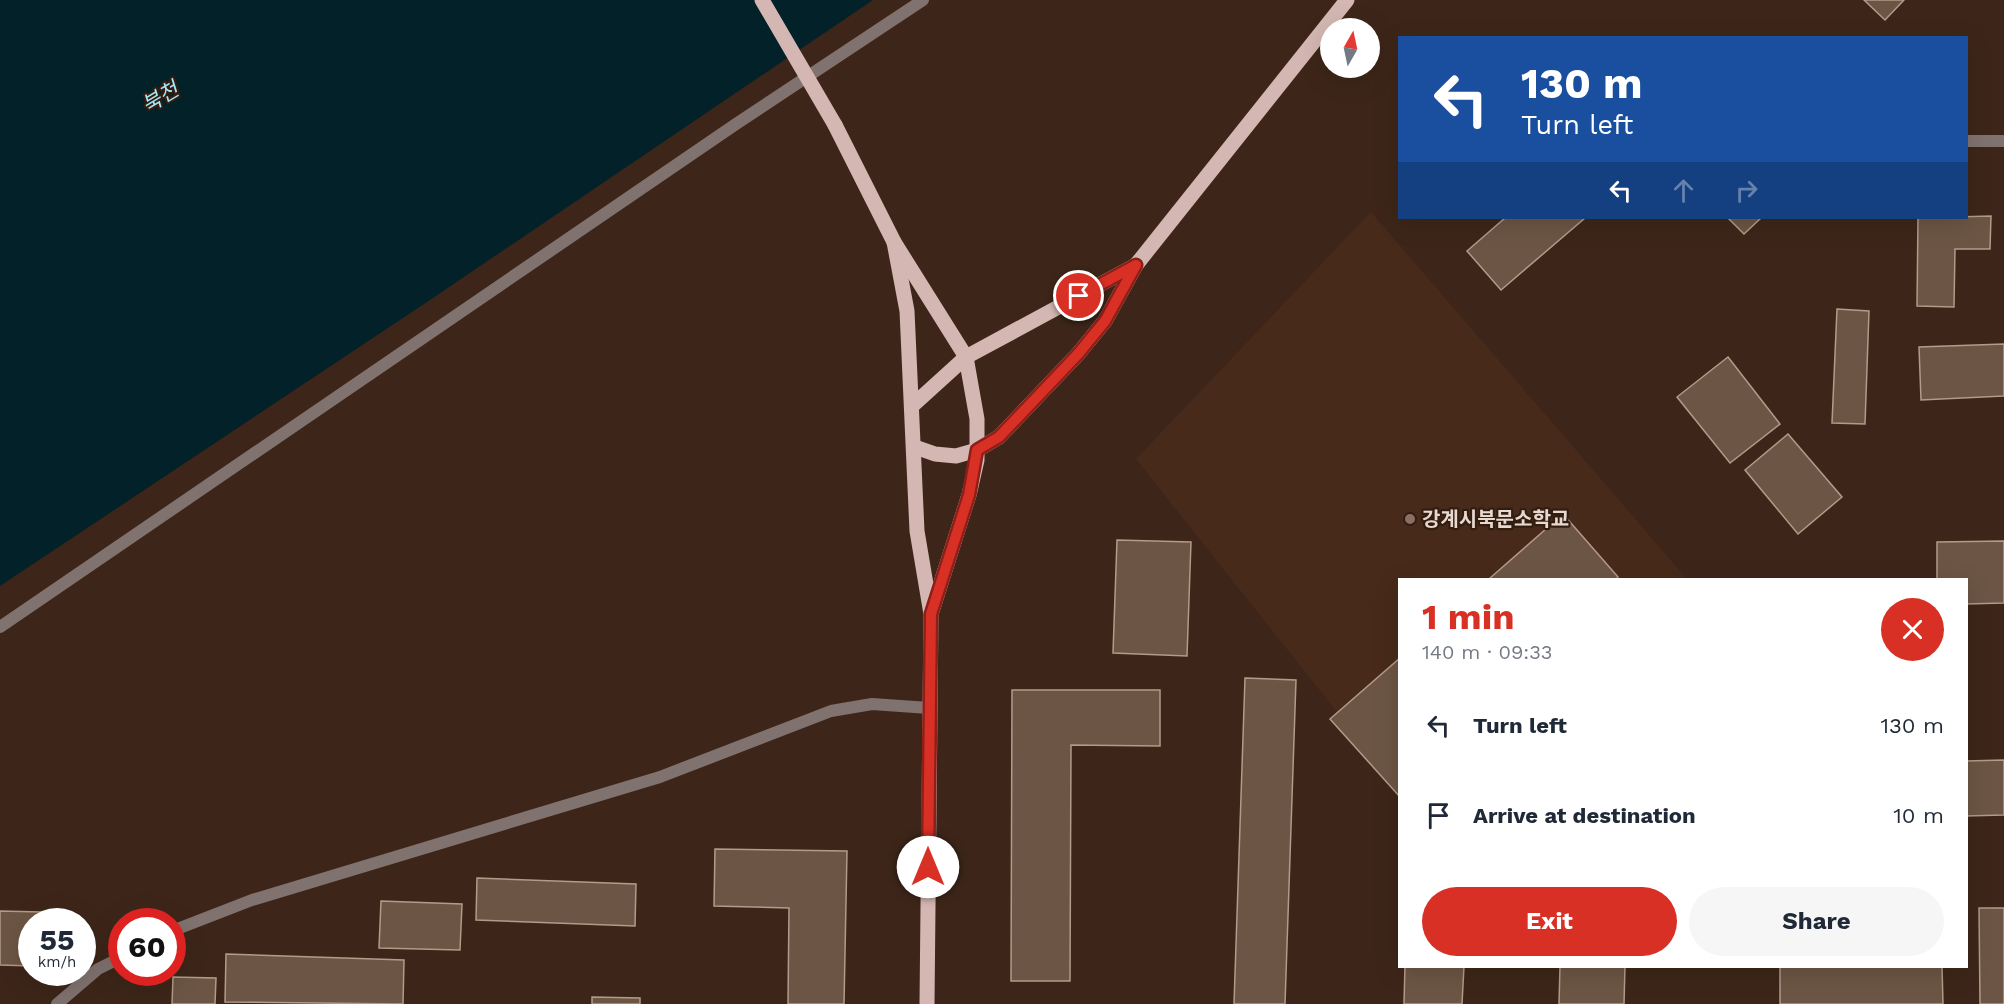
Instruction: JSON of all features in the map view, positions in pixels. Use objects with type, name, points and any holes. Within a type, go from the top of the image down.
[{"type":"main road","points":[[762,0],[835,125],[894,242],[966,357],[977,419],[977,450],[969,495],[931,614]]},
{"type":"main road","points":[[915,447],[935,454],[956,456],[977,450],[999,437],[1078,354],[1105,321],[1136,265],[1347,0]]},
{"type":"main road","points":[[894,242],[907,311],[915,447],[917,531],[931,614],[927,1004]]},
{"type":"main road","points":[[912,406],[966,357],[1136,265]]},
{"type":"street","points":[[0,627],[923,0]]},
{"type":"street","points":[[1968,141],[2004,141]]},
{"type":"street","points":[[186,926],[252,900],[660,777],[831,711],[872,704],[929,708]]},
{"type":"street","points":[[57,1004],[98,969],[108,964]]},
{"type":"shaded area","name":"강계시북문소학교","points":[[1371,212],[1686,578],[1398,578],[1398,789],[1136,459]]},
{"type":"water","name":"북천","points":[[0,0],[873,0],[424,304],[0,586]]},
{"type":"building","points":[[1864,0],[1904,0],[1885,20]]},
{"type":"building","points":[[1991,216],[1990,249],[1955,249],[1954,307],[1917,306],[1918,219],[1968,219],[1968,217]]},
{"type":"building","points":[[1504,219],[1584,219],[1501,290],[1467,251]]},
{"type":"building","points":[[1729,219],[1760,219],[1744,234]]},
{"type":"building","points":[[1837,309],[1869,311],[1865,424],[1832,423]]},
{"type":"building","points":[[2004,344],[2004,396],[1921,400],[1919,347]]},
{"type":"building","points":[[1728,357],[1780,424],[1730,463],[1677,397]]},
{"type":"building","points":[[1788,434],[1842,497],[1798,534],[1745,470]]},
{"type":"building","points":[[1563,514],[1618,577],[1617,578],[1490,578]]},
{"type":"building","points":[[1117,540],[1191,542],[1187,656],[1113,653]]},
{"type":"building","points":[[2004,541],[2004,603],[1968,604],[1968,578],[1937,578],[1937,542]]},
{"type":"building","points":[[1398,660],[1398,795],[1330,719]]},
{"type":"building","points":[[1245,678],[1296,680],[1285,1004],[1234,1004]]},
{"type":"building","points":[[1012,690],[1160,690],[1160,746],[1071,745],[1070,981],[1011,981]]},
{"type":"building","points":[[2004,760],[2004,815],[1968,816],[1968,761]]},
{"type":"building","points":[[715,849],[847,851],[844,1004],[788,1004],[789,908],[714,906]]},
{"type":"building","points":[[477,878],[636,884],[635,926],[476,920]]},
{"type":"building","points":[[381,901],[462,904],[460,950],[379,948]]},
{"type":"building","points":[[1979,908],[2004,908],[2004,1004],[1980,1004]]},
{"type":"building","points":[[0,911],[18,911],[18,966],[0,965]]},
{"type":"building","points":[[226,954],[404,960],[403,1004],[225,1002]]},
{"type":"building","points":[[1405,968],[1464,968],[1462,1004],[1404,1004]]},
{"type":"building","points":[[1560,968],[1625,968],[1624,1004],[1559,1004]]},
{"type":"building","points":[[1780,968],[1942,968],[1943,1004],[1780,1004]]},
{"type":"building","points":[[186,977],[216,978],[215,1004],[172,1004],[173,986],[186,986]]},
{"type":"building","points":[[592,997],[640,998],[640,1004],[592,1004]]},
{"type":"place","name":"강계시북문소학교","points":[[1410,519]]},
{"type":"route","points":[[928,867],[931,614],[969,495],[977,450],[999,437],[1078,354],[1105,321],[1136,265],[1079,296]]}]
